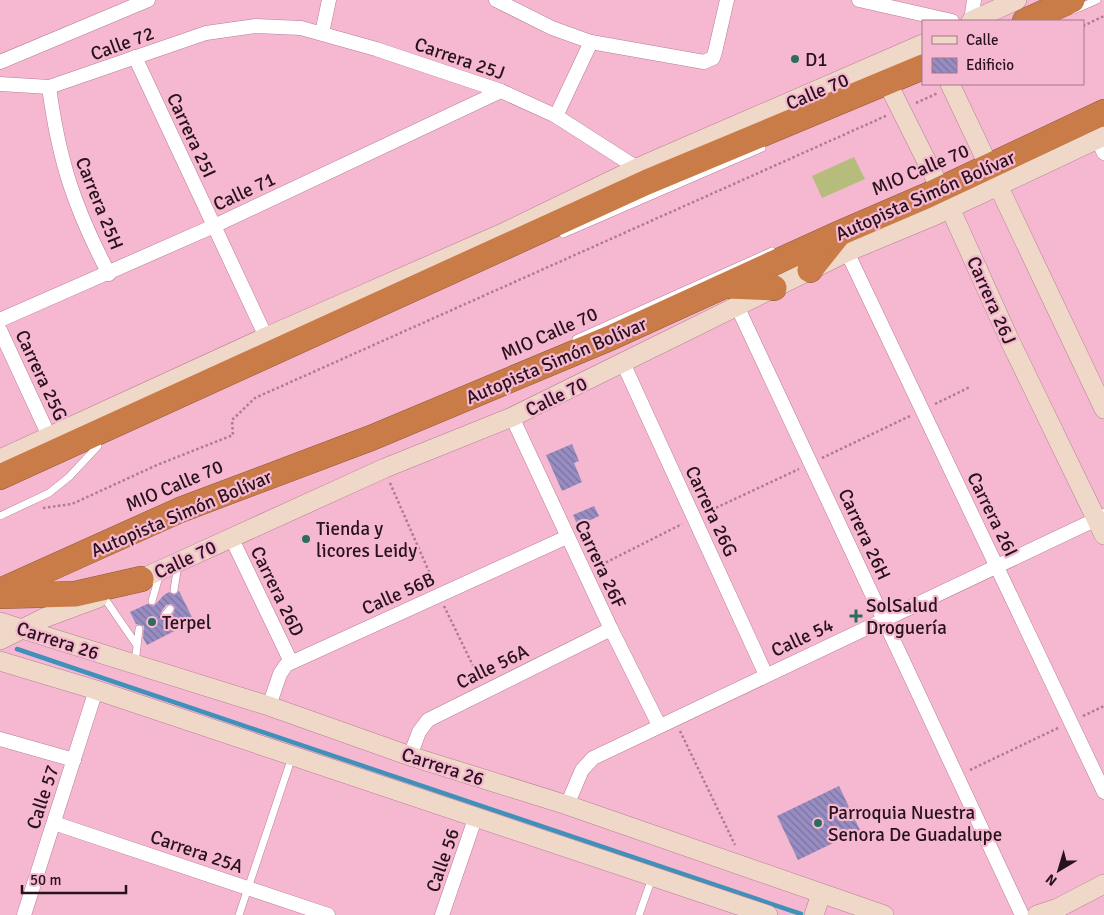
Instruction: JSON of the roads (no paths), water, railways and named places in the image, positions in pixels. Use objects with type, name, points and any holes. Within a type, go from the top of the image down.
[{"type":"highway","points":[[1028,20],[1069,7]]},
{"type":"highway","points":[[0,476],[506,239],[889,84],[922,68]]},
{"type":"highway","name":"Autopista Simón Bolívar","points":[[0,592],[180,510],[380,434],[610,338],[730,296],[844,242],[940,188],[1104,112]]},
{"type":"highway","points":[[810,270],[844,242]]},
{"type":"highway","points":[[730,296],[774,288]]},
{"type":"highway","points":[[0,596],[75,594],[151,574]]},
{"type":"street","points":[[0,62],[148,0]]},
{"type":"street","points":[[322,34],[329,0]]},
{"type":"street","points":[[496,0],[552,28],[591,42],[704,62],[713,58],[727,0]]},
{"type":"street","points":[[859,0],[919,19],[932,15],[949,20]]},
{"type":"street","points":[[971,20],[974,0]]},
{"type":"street","points":[[973,20],[1017,0]]},
{"type":"street","name":"Carrera 25J","points":[[256,26],[301,28],[501,91],[556,116],[636,168]]},
{"type":"street","name":"Calle 72","points":[[0,84],[49,86],[206,33],[256,26]]},
{"type":"street","points":[[556,116],[591,42]]},
{"type":"street","name":"Calle 70","points":[[0,459],[266,337],[506,239],[636,168],[889,84],[922,45]]},
{"type":"street","name":"Carrera 25I","points":[[135,57],[266,337]]},
{"type":"street","name":"Carrera 26J","points":[[889,84],[940,188],[1010,341],[1102,524]]},
{"type":"street","points":[[951,85],[1104,409]]},
{"type":"street","name":"Carrera 25H","points":[[49,86],[55,136],[68,184],[86,230],[109,274]]},
{"type":"street","name":"Calle 71","points":[[0,320],[109,274],[501,91]]},
{"type":"street","points":[[989,165],[1102,143]]},
{"type":"street","name":"Carrera 26I","points":[[844,242],[1104,792]]},
{"type":"street","points":[[774,288],[810,270]]},
{"type":"street","name":"Calle 70","points":[[0,640],[44,618],[103,596],[384,468],[512,417],[623,363],[730,296]]},
{"type":"street","name":"Carrera 26H","points":[[730,296],[885,619],[1022,915]]},
{"type":"street","name":"Carrera 25G","points":[[0,330],[49,436]]},
{"type":"street","name":"Carrera 26G","points":[[623,363],[766,675]]},
{"type":"street","name":"Carrera 26F","points":[[512,417],[567,537],[659,725]]},
{"type":"street","name":"Calle 54","points":[[567,805],[586,764],[593,758],[659,725],[998,566],[1102,524]]},
{"type":"street","name":"Carrera 26D","points":[[232,537],[291,662]]},
{"type":"street","name":"Calle 56B","points":[[291,662],[567,537]]},
{"type":"street","name":"Carrera 26","points":[[0,622],[268,706],[410,756],[567,805],[884,915]]},
{"type":"street","name":"Calle 56A","points":[[410,756],[419,732],[428,720],[611,628]]},
{"type":"street","name":"Carrera 26","points":[[0,661],[96,690],[768,915]]},
{"type":"street","points":[[268,706],[281,671],[291,662]]},
{"type":"street","name":"Calle 57","points":[[24,915],[96,690]]},
{"type":"street","points":[[0,739],[74,760]]},
{"type":"street","name":"Calle 56","points":[[442,915],[476,816]]},
{"type":"street","name":"Carrera 25A","points":[[54,823],[328,915]]},
{"type":"street","points":[[1038,915],[1054,911],[1104,884]]},
{"type":"street","points":[[814,915],[821,894]]},
{"type":"lane","points":[[1069,7],[1097,0]]},
{"type":"lane","points":[[558,236],[772,143]]},
{"type":"lane","name":"MIO Calle 70","points":[[570,341],[784,245]]},
{"type":"lane","points":[[80,454],[107,441]]},
{"type":"lane","points":[[0,516],[49,493],[69,477],[98,446]]},
{"type":"lane","points":[[174,590],[178,561]]},
{"type":"lane","points":[[151,574],[152,601]]},
{"type":"lane","points":[[103,596],[136,644]]},
{"type":"lane","points":[[165,615],[170,609]]},
{"type":"lane","points":[[135,664],[139,630]]},
{"type":"lane","points":[[239,915],[292,757]]},
{"type":"lane","points":[[639,915],[653,875]]},
{"type":"waterway","points":[[17,649],[801,914]]},
{"type":"place","name":"D1","points":[[795,59]]},
{"type":"place","name":"Tienda y licores Leidy","points":[[306,539]]},
{"type":"place","name":"SolSalud Droguería","points":[[856,616]]},
{"type":"place","name":"Terpel","points":[[152,622]]},
{"type":"place","name":"Parroquia Nuestra Senora De Guadalupe","points":[[818,823]]}]
